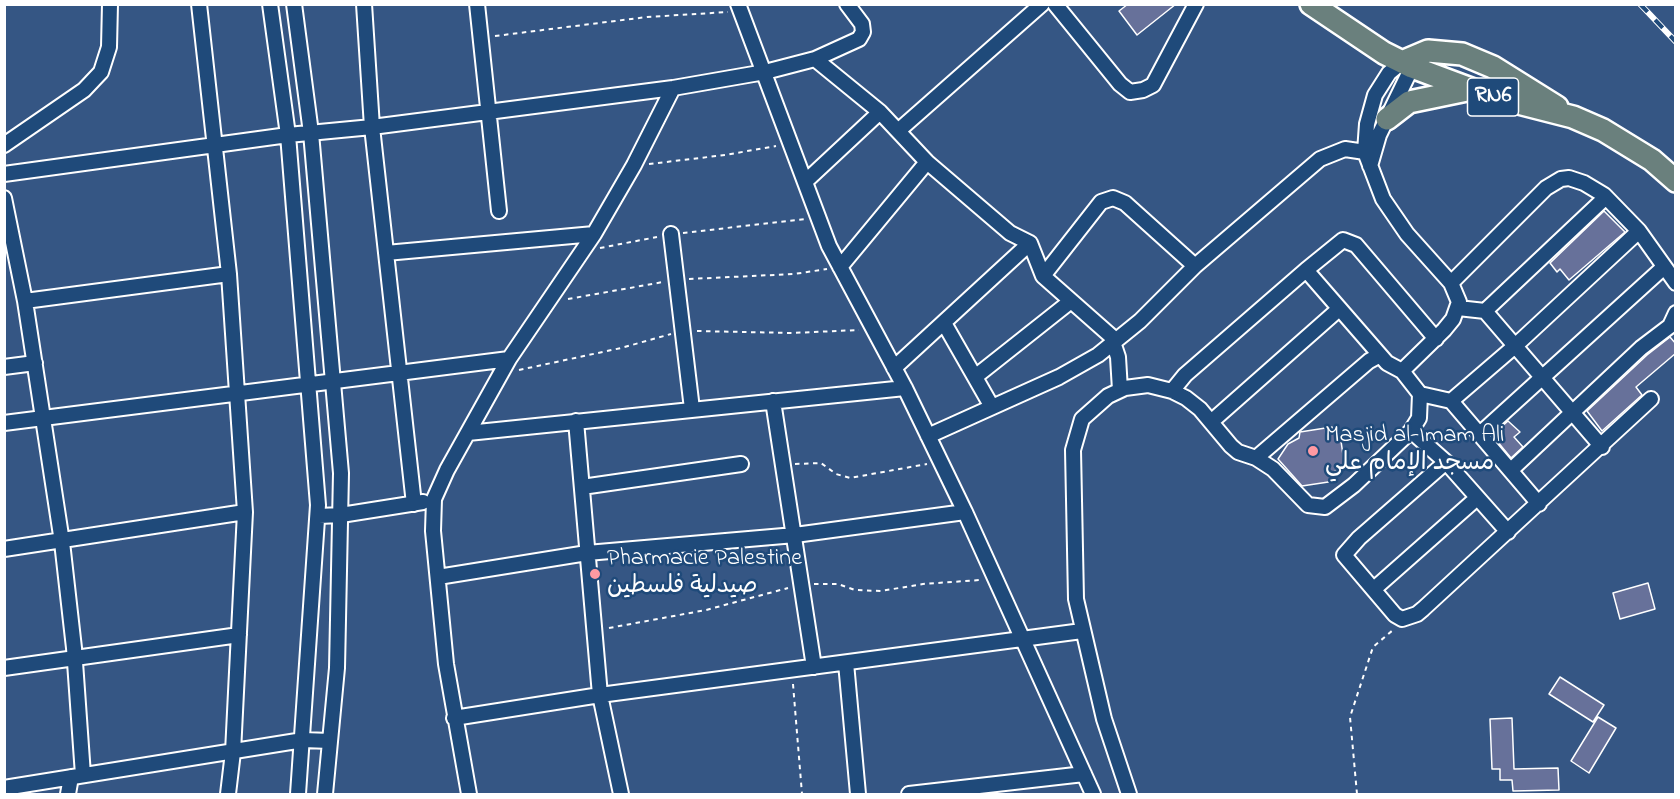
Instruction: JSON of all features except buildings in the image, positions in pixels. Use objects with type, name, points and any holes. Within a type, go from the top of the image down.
[{"type":"main road","name":"RN6","points":[[1311,4],[1407,65],[1469,89],[1573,117],[1628,144],[1676,181]]},
{"type":"main road","points":[[1407,65],[1428,51],[1447,51],[1478,59],[1573,117]]},
{"type":"main road","points":[[1387,119],[1409,102],[1469,89]]},
{"type":"street","points":[[4,145],[84,90],[101,72],[109,47],[110,4]]},
{"type":"street","points":[[199,4],[229,274],[239,394],[245,512],[233,752],[228,795]]},
{"type":"street","points":[[270,4],[288,135],[318,516],[298,795]]},
{"type":"street","points":[[294,4],[311,133],[334,380],[341,516],[337,668],[325,795]]},
{"type":"street","points":[[364,4],[372,127],[414,504]]},
{"type":"street","points":[[477,4],[500,211]]},
{"type":"street","points":[[4,174],[288,135],[372,127],[673,88],[765,72],[815,59],[862,36],[862,24],[847,4]]},
{"type":"street","points":[[898,131],[1042,4]]},
{"type":"street","points":[[1055,4],[1120,84],[1130,92],[1143,90],[1153,85],[1196,4]]},
{"type":"street","points":[[739,8],[840,267],[905,388],[965,512],[1024,638],[1093,795]]},
{"type":"street","points":[[815,59],[880,112],[927,162],[1010,233],[1030,243],[1043,276],[1098,322],[1115,342],[1120,390]]},
{"type":"street","points":[[1370,166],[1379,135],[1407,65]]},
{"type":"street","points":[[1402,371],[1436,339],[1453,319],[1458,308],[1458,298],[1451,282],[1407,234],[1383,199],[1365,152],[1367,124],[1375,95],[1389,73],[1407,65]]},
{"type":"street","points":[[469,795],[454,718],[438,577],[434,499],[509,359],[594,234],[634,165],[673,88]]},
{"type":"street","points":[[806,181],[880,112]]},
{"type":"street","points":[[928,436],[1059,377],[1115,342],[1194,266],[1320,159],[1345,149],[1365,152]]},
{"type":"street","points":[[840,267],[927,162]]},
{"type":"street","points":[[1451,282],[1546,188],[1561,179],[1584,183],[1606,197],[1639,231],[1676,283]]},
{"type":"street","points":[[1485,311],[1606,197]]},
{"type":"street","points":[[4,198],[35,363],[62,542],[75,659],[77,776],[68,795]]},
{"type":"street","points":[[1043,276],[1101,202],[1113,198],[1125,203],[1194,266]]},
{"type":"street","points":[[1451,401],[1515,346],[1639,231]]},
{"type":"street","points":[[386,253],[594,234]]},
{"type":"street","points":[[671,234],[692,409]]},
{"type":"street","points":[[1172,391],[1185,375],[1306,270],[1338,243],[1348,240],[1356,246],[1436,339]]},
{"type":"street","points":[[894,368],[1030,243]]},
{"type":"street","points":[[1481,433],[1664,267]]},
{"type":"street","points":[[1306,270],[1387,363],[1402,371],[1420,394],[1451,401],[1481,433],[1539,504]]},
{"type":"street","points":[[25,301],[229,274]]},
{"type":"street","points":[[975,378],[1071,301]]},
{"type":"street","points":[[1458,308],[1485,311],[1602,447]]},
{"type":"street","points":[[1211,422],[1339,309]]},
{"type":"street","points":[[1511,470],[1641,348],[1670,326],[1676,313]]},
{"type":"street","points":[[944,323],[992,407]]},
{"type":"street","points":[[1256,458],[1359,367],[1380,355]]},
{"type":"street","points":[[4,423],[509,359]]},
{"type":"street","points":[[4,367],[35,363]]},
{"type":"street","points":[[1129,795],[1104,719],[1082,631],[1075,588],[1073,450],[1082,419],[1100,401],[1120,390],[1140,385],[1172,391],[1186,398],[1238,452],[1256,458],[1273,469],[1308,505],[1325,507],[1354,485],[1411,431],[1419,418],[1420,394]]},
{"type":"street","points":[[468,433],[905,388]]},
{"type":"street","points":[[1446,462],[1346,552],[1345,560],[1374,589],[1395,615],[1406,619],[1423,609],[1602,447],[1651,399]]},
{"type":"street","points":[[773,401],[814,667]]},
{"type":"street","points":[[576,421],[600,694],[621,795]]},
{"type":"street","points":[[1411,431],[1446,462],[1508,532]]},
{"type":"street","points":[[582,487],[741,464]]},
{"type":"street","points":[[1374,589],[1477,498]]},
{"type":"street","points":[[318,516],[341,516],[434,499]]},
{"type":"street","points":[[4,549],[62,542],[245,512]]},
{"type":"street","points":[[438,577],[588,553],[795,535],[965,512]]},
{"type":"street","points":[[454,718],[600,694],[1082,631]]},
{"type":"street","points":[[4,668],[239,635]]},
{"type":"street","points":[[846,663],[858,795]]},
{"type":"street","points":[[4,788],[303,740],[330,741]]},
{"type":"street","points":[[909,795],[1084,774]]},
{"type":"path","points":[[480,38],[739,8]]},
{"type":"path","points":[[634,165],[724,155],[792,143]]},
{"type":"path","points":[[583,251],[671,234],[819,217]]},
{"type":"path","points":[[547,303],[676,280],[794,274],[840,267]]},
{"type":"path","points":[[783,464],[821,463],[836,474],[850,478],[941,462]]},
{"type":"path","points":[[1357,795],[1350,717],[1373,647],[1406,619]]},
{"type":"path","points":[[792,669],[802,795]]},
{"type":"railway","points":[[1640,4],[1676,42]]},
{"type":"place","name":"Masjid al-Imam Ali مسجد الإمام علي","points":[[1313,451]]},
{"type":"place","name":"Pharmacie Palestine صيدلية فلسطين","points":[[595,574]]}]
